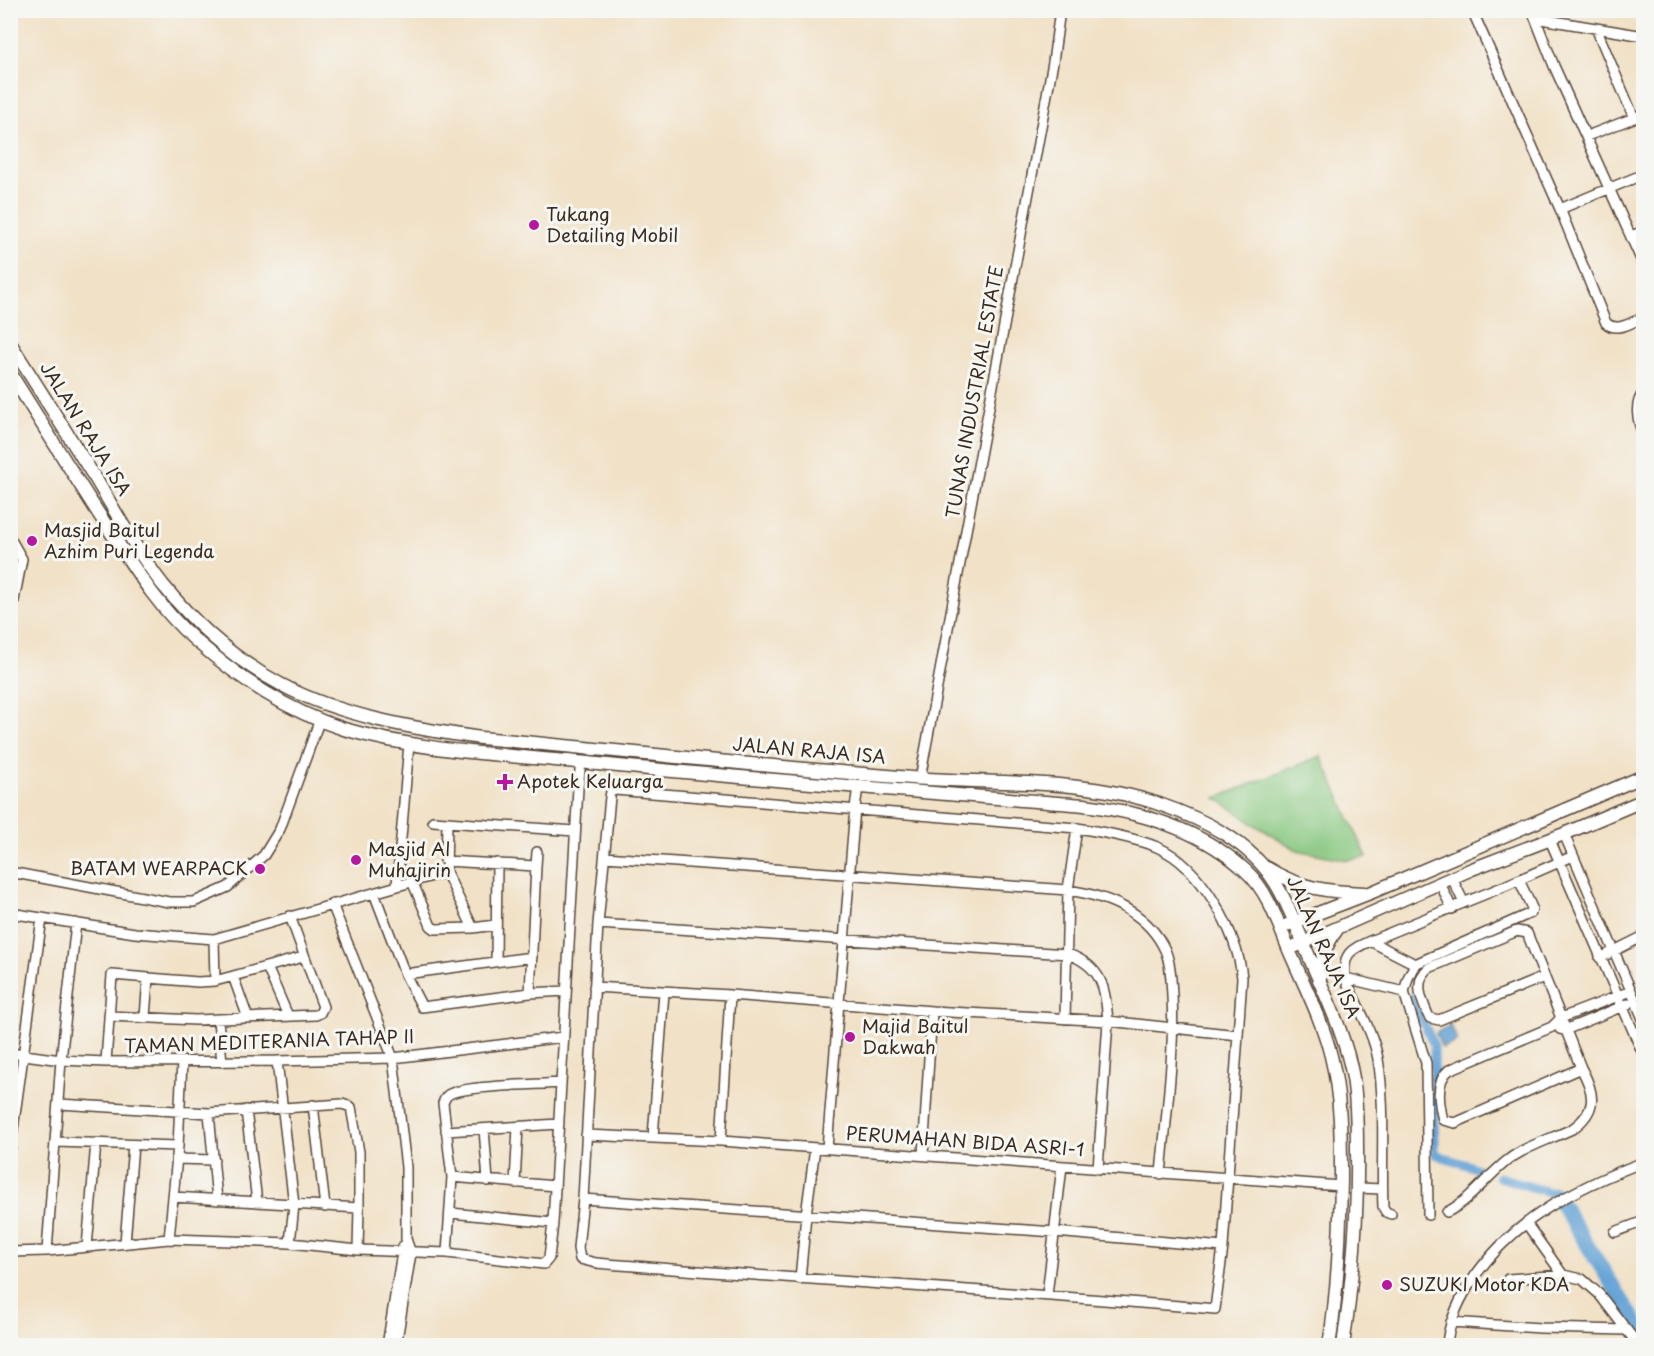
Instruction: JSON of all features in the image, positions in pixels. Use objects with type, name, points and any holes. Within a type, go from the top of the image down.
[{"type":"main road","name":"JALAN RAJA ISA","points":[[10,343],[163,584],[201,626],[240,658],[283,686],[323,702],[421,729],[481,738],[920,779],[1077,788],[1122,795],[1158,804],[1207,824],[1248,851],[1277,886],[1340,1029],[1353,1078],[1356,1101],[1358,1188],[1354,1264],[1343,1346]]},
{"type":"main road","name":"JALAN RAJA ISA","points":[[10,373],[92,503],[165,612],[230,669],[275,699],[342,728],[409,744],[581,762],[1084,805],[1137,813],[1201,841],[1226,855],[1247,872],[1261,889],[1280,927],[1324,1030],[1331,1054],[1338,1090],[1341,1221],[1336,1293],[1329,1346]]},
{"type":"main road","points":[[230,669],[240,658]]},
{"type":"main road","points":[[1280,927],[1370,893],[1644,776]]},
{"type":"main road","points":[[918,792],[920,779]]},
{"type":"main road","points":[[1288,949],[1440,883],[1644,800]]},
{"type":"main road","points":[[1261,864],[1279,875],[1322,890],[1370,893]]},
{"type":"main road","points":[[1319,982],[1326,945],[1338,928]]},
{"type":"street","name":"TUNAS INDUSTRIAL ESTATE","points":[[920,779],[1053,62],[1060,10]]},
{"type":"street","points":[[1472,10],[1560,208],[1606,323],[1618,328],[1644,317]]},
{"type":"street","points":[[1533,14],[1644,36]]},
{"type":"street","points":[[1533,14],[1644,266]]},
{"type":"street","points":[[1596,28],[1634,118]]},
{"type":"street","points":[[1587,136],[1644,114]]},
{"type":"street","points":[[1560,208],[1644,174]]},
{"type":"street","points":[[1631,236],[1644,231]]},
{"type":"street","points":[[1642,430],[1638,406],[1640,396],[1644,392]]},
{"type":"street","points":[[10,538],[22,556],[14,580],[10,621]]},
{"type":"street","points":[[10,872],[169,902],[194,902],[228,887],[264,855],[273,843],[320,719]]},
{"type":"street","points":[[397,885],[409,744]]},
{"type":"street","points":[[10,1252],[46,1251],[169,1239],[290,1243],[358,1250],[447,1253],[544,1264],[549,1258],[553,1223],[575,831],[581,762]]},
{"type":"street","points":[[827,1148],[858,787]]},
{"type":"street","points":[[615,790],[855,808],[1077,828],[1102,832],[1159,848],[1174,856],[1211,897],[1235,941],[1241,967],[1238,1035],[1223,1247],[1215,1309],[1047,1295],[800,1280],[585,1261],[578,1256],[598,924],[611,792],[615,790]]},
{"type":"street","points":[[433,821],[575,831]]},
{"type":"street","points":[[447,822],[446,872],[473,928]]},
{"type":"street","points":[[1065,1019],[1068,890],[1077,828]]},
{"type":"street","points":[[1564,834],[1644,1021]]},
{"type":"street","points":[[1550,840],[1644,1056]]},
{"type":"street","points":[[530,993],[537,852]]},
{"type":"street","points":[[1391,1214],[1383,1209],[1378,1058],[1375,1045],[1345,978],[1344,967],[1348,954],[1352,949],[1370,941],[1452,909],[1573,856]]},
{"type":"street","points":[[605,857],[1068,890],[1092,893],[1126,907],[1156,936],[1170,967],[1173,1027],[1161,1174]]},
{"type":"street","points":[[445,861],[497,862],[536,866]]},
{"type":"street","points":[[496,961],[497,862]]},
{"type":"street","points":[[10,913],[135,933],[214,939],[446,872]]},
{"type":"street","points":[[1452,878],[1464,903]]},
{"type":"street","points":[[1428,1215],[1426,1063],[1404,992],[1415,964],[1531,914],[1532,908],[1519,880]]},
{"type":"street","points":[[412,881],[434,928],[441,930],[495,925]]},
{"type":"street","points":[[1440,883],[1452,909]]},
{"type":"street","points":[[374,893],[405,974],[423,1007],[530,993],[566,991]]},
{"type":"street","points":[[1576,901],[1590,897]]},
{"type":"street","points":[[332,904],[393,1058],[406,1167],[406,1252],[396,1346]]},
{"type":"street","points":[[109,1016],[218,1020],[320,1013],[323,1006],[303,957],[290,916]]},
{"type":"street","points":[[10,1151],[42,918]]},
{"type":"street","points":[[46,1251],[61,1060],[76,923]]},
{"type":"street","points":[[598,924],[1068,954],[1086,963],[1101,979],[1106,996],[1108,1021],[1098,1169]]},
{"type":"street","points":[[1447,1212],[1461,1203],[1516,1155],[1572,1130],[1580,1124],[1589,1109],[1593,1094],[1530,938],[1524,932],[1517,931],[1429,968],[1422,976],[1419,992],[1430,1018],[1442,1019],[1544,977]]},
{"type":"street","points":[[1600,958],[1644,936]]},
{"type":"street","points":[[214,939],[215,981]]},
{"type":"street","points":[[1370,941],[1415,964]]},
{"type":"street","points":[[106,1062],[112,975],[198,982],[215,981],[303,957]]},
{"type":"street","points":[[405,974],[532,957]]},
{"type":"street","points":[[267,967],[288,1016]]},
{"type":"street","points":[[233,976],[248,1018]]},
{"type":"street","points":[[145,1017],[148,978]]},
{"type":"street","points":[[1345,978],[1404,992]]},
{"type":"street","points":[[594,987],[1108,1021],[1238,1035]]},
{"type":"street","points":[[1552,1027],[1566,1030],[1620,1001],[1631,991]]},
{"type":"street","points":[[653,1137],[664,992]]},
{"type":"street","points":[[721,1141],[730,995]]},
{"type":"street","points":[[1581,1068],[1455,1123],[1443,1120],[1439,1085],[1444,1074],[1449,1070],[1552,1027],[1561,1018],[1620,1001],[1635,1001]]},
{"type":"street","points":[[923,1155],[932,1011]]},
{"type":"street","points":[[218,1020],[222,1062]]},
{"type":"street","name":"TAMAN MEDITERANIA TAHAP II","points":[[10,1053],[61,1060],[106,1062],[393,1058],[563,1037]]},
{"type":"street","points":[[277,1061],[294,1204],[290,1243]]},
{"type":"street","points":[[169,1239],[178,1146],[182,1062]]},
{"type":"street","points":[[447,1253],[452,1178],[443,1102],[449,1093],[466,1089],[561,1083]]},
{"type":"street","points":[[59,1104],[209,1113],[345,1104],[352,1110],[359,1152],[358,1250]]},
{"type":"street","points":[[313,1105],[325,1206]]},
{"type":"street","points":[[246,1110],[257,1202]]},
{"type":"street","points":[[209,1113],[217,1200]]},
{"type":"street","points":[[446,1131],[559,1124]]},
{"type":"street","points":[[515,1183],[518,1127]]},
{"type":"street","points":[[484,1129],[488,1181]]},
{"type":"street","name":"PERUMAHAN BIDA ASRI-1","points":[[586,1135],[827,1148],[1341,1186]]},
{"type":"street","points":[[56,1142],[178,1146]]},
{"type":"street","points":[[87,1247],[96,1143]]},
{"type":"street","points":[[125,1243],[133,1145]]},
{"type":"street","points":[[800,1280],[815,1148]]},
{"type":"street","points":[[176,1159],[213,1160]]},
{"type":"street","points":[[1447,1346],[1451,1322],[1461,1298],[1481,1267],[1509,1236],[1566,1196],[1644,1162]]},
{"type":"street","points":[[1047,1295],[1062,1166]]},
{"type":"street","points":[[452,1178],[555,1186]]},
{"type":"street","points":[[1358,1188],[1382,1189]]},
{"type":"street","points":[[173,1197],[359,1208]]},
{"type":"street","points":[[583,1199],[1055,1232],[1223,1247]]},
{"type":"street","points":[[451,1213],[553,1223]]},
{"type":"street","points":[[1615,1232],[1644,1221]]},
{"type":"street","points":[[1526,1223],[1563,1275]]},
{"type":"street","points":[[1508,1279],[1563,1275],[1582,1279],[1591,1285],[1639,1346]]},
{"type":"street","points":[[387,1346],[401,1287]]},
{"type":"street","points":[[1451,1322],[1541,1328],[1627,1330]]},
{"type":"green space","points":[[1321,756],[1367,857],[1347,860],[1297,850],[1216,798]]},
{"type":"water","points":[[1450,1025],[1458,1041],[1442,1048],[1436,1033]]},
{"type":"waterway","points":[[1412,997],[1434,1046],[1435,1154],[1484,1171]]},
{"type":"waterway","points":[[1499,1177],[1555,1194]]},
{"type":"waterway","points":[[1555,1194],[1637,1324],[1642,1346]]},
{"type":"place","name":"Tukang Detailing Mobil","points":[[534,225]]},
{"type":"place","name":"Masjid Baitul Azhim Puri Legenda","points":[[32,541]]},
{"type":"place","name":"Apotek Keluarga","points":[[505,782]]},
{"type":"place","name":"Masjid Al Muhajirin","points":[[356,860]]},
{"type":"place","name":"BATAM WEARPACK","points":[[260,869]]},
{"type":"place","name":"Majid Baitul Dakwah","points":[[850,1037]]},
{"type":"place","name":"SUZUKI Motor KDA","points":[[1387,1285]]}]
